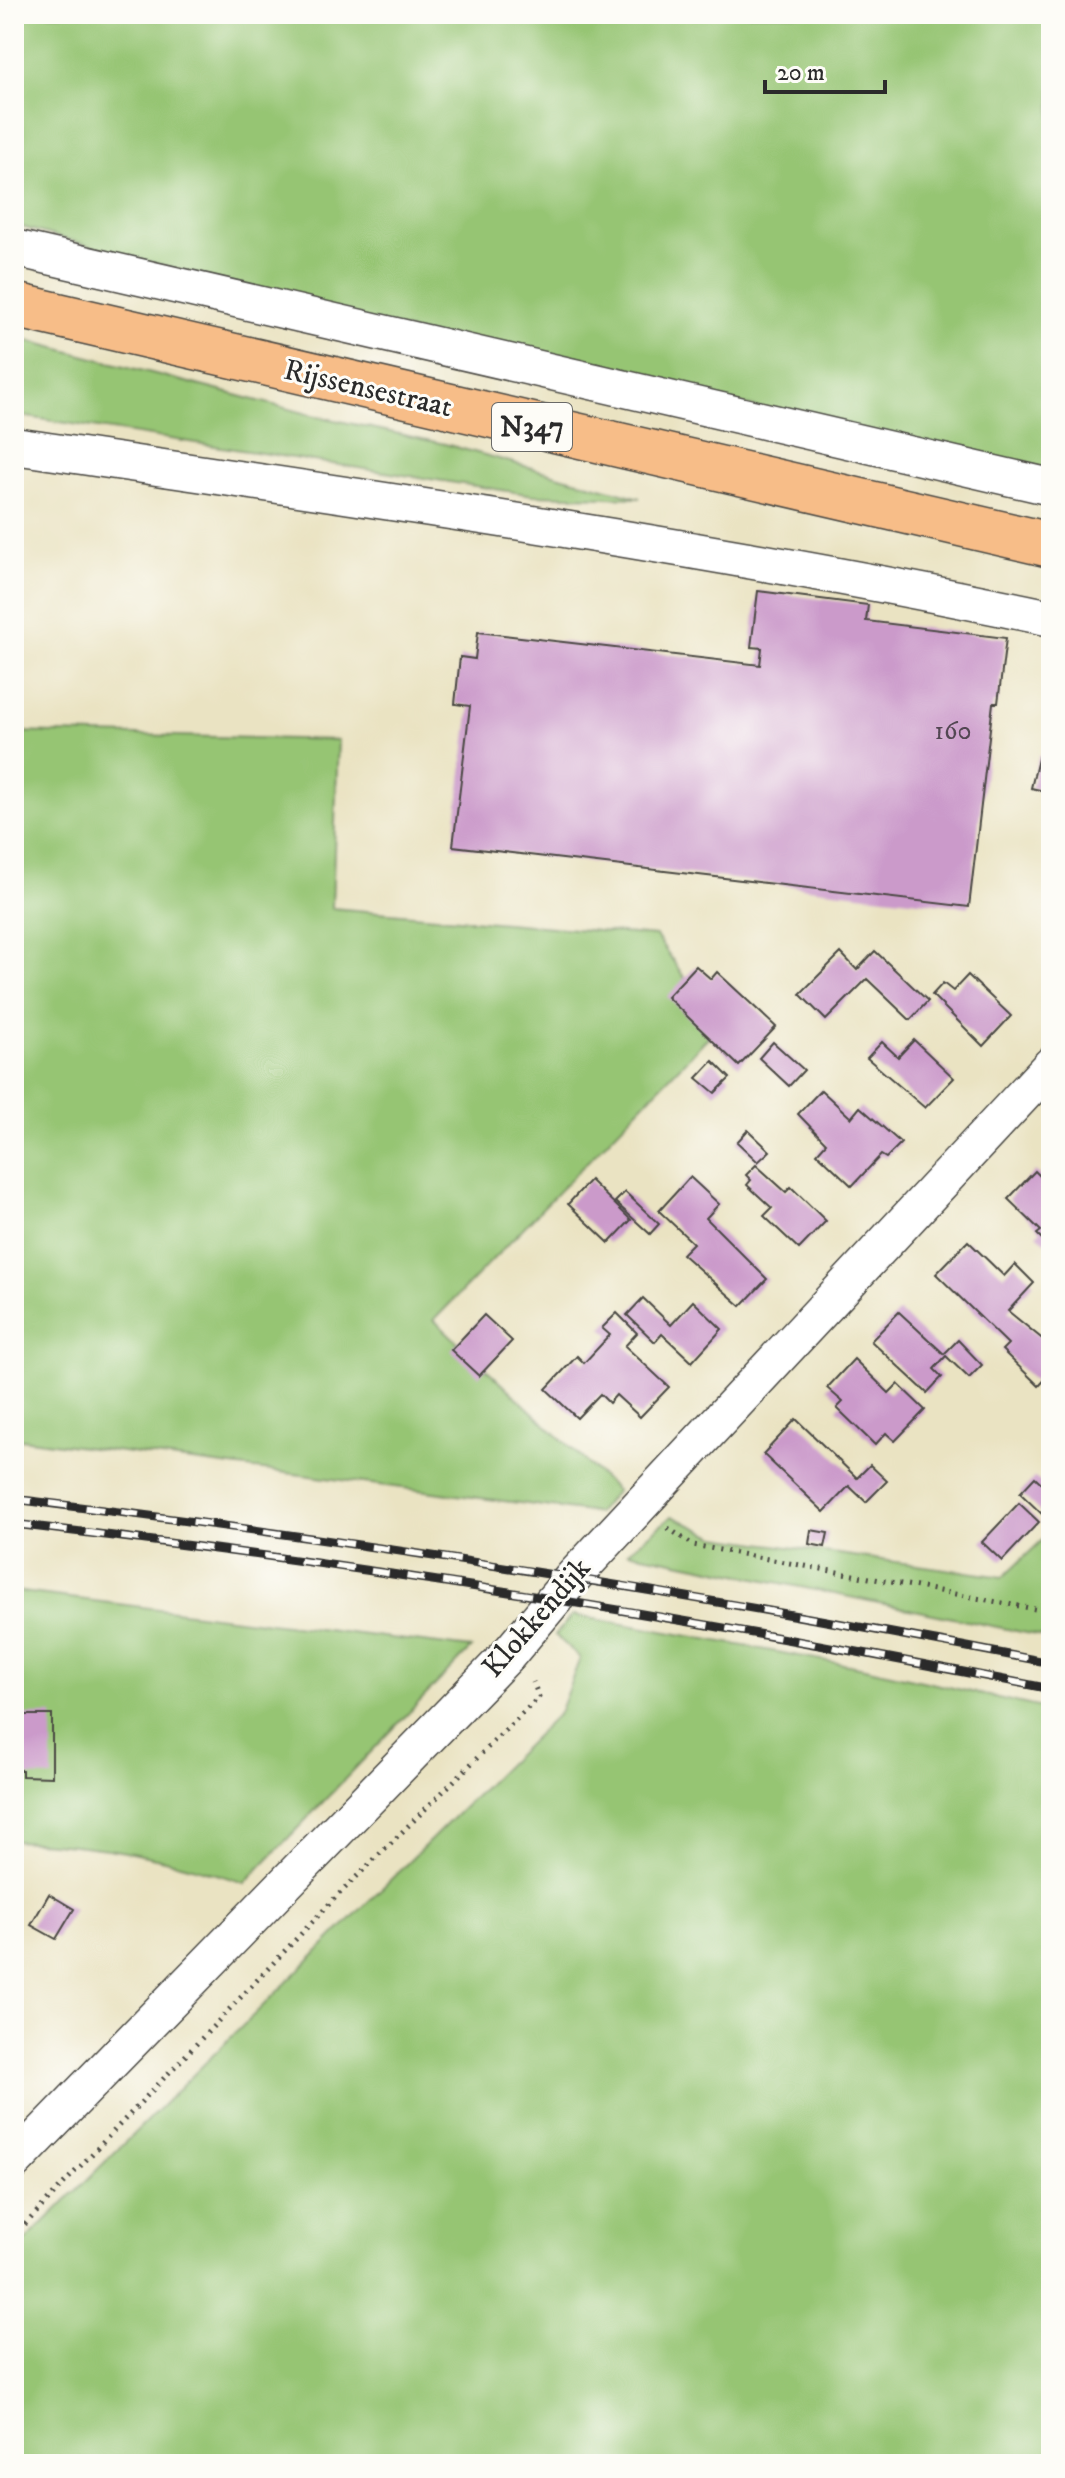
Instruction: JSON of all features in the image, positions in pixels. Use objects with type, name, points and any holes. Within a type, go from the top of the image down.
[{"type":"main road","name":"Rijssensestraat","points":[[14,305],[1051,545]]},
{"type":"street","name":"Rijssensestraat","points":[[14,248],[1051,487]]},
{"type":"street","points":[[14,446],[590,531],[891,584],[1051,618]]},
{"type":"street","name":"Klokkendijk","points":[[14,2162],[507,1656],[554,1598],[640,1504],[1051,1065]]},
{"type":"path","points":[[640,1504],[693,1545],[1051,1612]]},
{"type":"path","points":[[14,2236],[335,1898],[539,1697],[538,1688],[507,1656]]},
{"type":"green space","points":[[14,14],[1051,14],[1051,473],[362,320],[14,225]]},
{"type":"green space","points":[[14,337],[312,415],[445,444],[640,498],[533,495],[14,415]]},
{"type":"green space","points":[[14,732],[338,740],[332,908],[656,936],[718,1027],[434,1320],[617,1491],[597,1513],[14,1438]]},
{"type":"green space","points":[[672,1516],[717,1537],[1003,1577],[1051,1532],[1051,1638],[628,1552]]},
{"type":"green space","points":[[14,1591],[471,1648],[245,1883],[187,1865],[131,1853],[14,1841]]},
{"type":"green space","points":[[573,1615],[860,1667],[1051,1710],[1051,2464],[14,2464],[14,2252],[559,1713],[580,1658],[555,1635]]},
{"type":"building","points":[[758,591],[868,605],[866,621],[1006,638],[998,703],[993,703],[969,907],[453,846],[470,706],[455,704],[460,657],[475,659],[478,632],[760,665],[762,648],[751,647]]},
{"type":"building","points":[[1039,755],[1051,757],[1049,792],[1031,788]]},
{"type":"building","points":[[875,951],[928,1001],[910,1020],[867,979],[826,1020],[800,994],[841,953],[857,970]]},
{"type":"building","points":[[696,966],[711,979],[717,972],[776,1027],[739,1066],[667,997]]},
{"type":"building","points":[[968,975],[1011,1016],[983,1046],[932,995],[943,983],[953,991]]},
{"type":"building","points":[[914,1040],[954,1078],[925,1108],[867,1058],[882,1042],[898,1057]]},
{"type":"building","points":[[773,1042],[804,1070],[789,1086],[759,1058]]},
{"type":"building","points":[[713,1061],[730,1078],[715,1093],[697,1078]]},
{"type":"building","points":[[821,1090],[851,1118],[860,1107],[901,1143],[886,1158],[881,1155],[852,1186],[817,1153],[826,1143],[798,1114]]},
{"type":"building","points":[[748,1130],[770,1151],[758,1162],[737,1142]]},
{"type":"building","points":[[756,1165],[786,1192],[791,1187],[826,1221],[799,1249],[764,1216],[772,1208],[747,1185],[751,1180],[746,1175]]},
{"type":"building","points":[[1035,1171],[1051,1187],[1051,1248],[1037,1234],[1041,1231],[1008,1199]]},
{"type":"building","points":[[690,1177],[719,1204],[706,1218],[767,1279],[741,1306],[682,1254],[693,1243],[659,1211]]},
{"type":"building","points":[[590,1180],[631,1220],[609,1243],[568,1204]]},
{"type":"building","points":[[625,1192],[659,1224],[650,1234],[615,1202]]},
{"type":"building","points":[[968,1241],[1004,1276],[1015,1264],[1034,1283],[1008,1311],[1051,1346],[1051,1373],[1039,1386],[1002,1350],[1008,1344],[936,1274]]},
{"type":"building","points":[[643,1298],[671,1325],[693,1301],[722,1329],[692,1362],[662,1334],[655,1342],[627,1315]]},
{"type":"building","points":[[899,1312],[944,1354],[958,1340],[982,1365],[969,1378],[946,1356],[934,1369],[942,1377],[927,1393],[871,1341]]},
{"type":"building","points":[[617,1313],[637,1333],[625,1346],[669,1387],[640,1417],[616,1395],[609,1403],[600,1394],[577,1418],[546,1389],[577,1356],[584,1363],[610,1335],[602,1328]]},
{"type":"building","points":[[484,1315],[512,1341],[479,1376],[451,1350]]},
{"type":"building","points":[[854,1359],[889,1393],[898,1384],[925,1410],[895,1441],[886,1433],[875,1445],[837,1408],[843,1402],[827,1388]]},
{"type":"building","points":[[796,1419],[857,1478],[870,1465],[887,1481],[866,1502],[849,1486],[824,1512],[763,1454]]},
{"type":"building","points":[[1035,1477],[1051,1492],[1051,1510],[1045,1517],[1020,1493]]},
{"type":"building","points":[[1019,1503],[1039,1522],[1002,1561],[982,1542]]},
{"type":"building","points":[[811,1530],[828,1533],[825,1547],[809,1544]]},
{"type":"building","points":[[22,1715],[52,1715],[52,1777],[22,1776],[22,1770],[14,1770],[14,1722],[21,1722]]},
{"type":"building","points":[[49,1894],[74,1909],[56,1939],[31,1925]]},
{"type":"railway","points":[[14,1499],[275,1533],[534,1572],[1051,1663]]},
{"type":"railway","points":[[14,1524],[274,1557],[534,1596],[793,1640],[1051,1689]]}]
